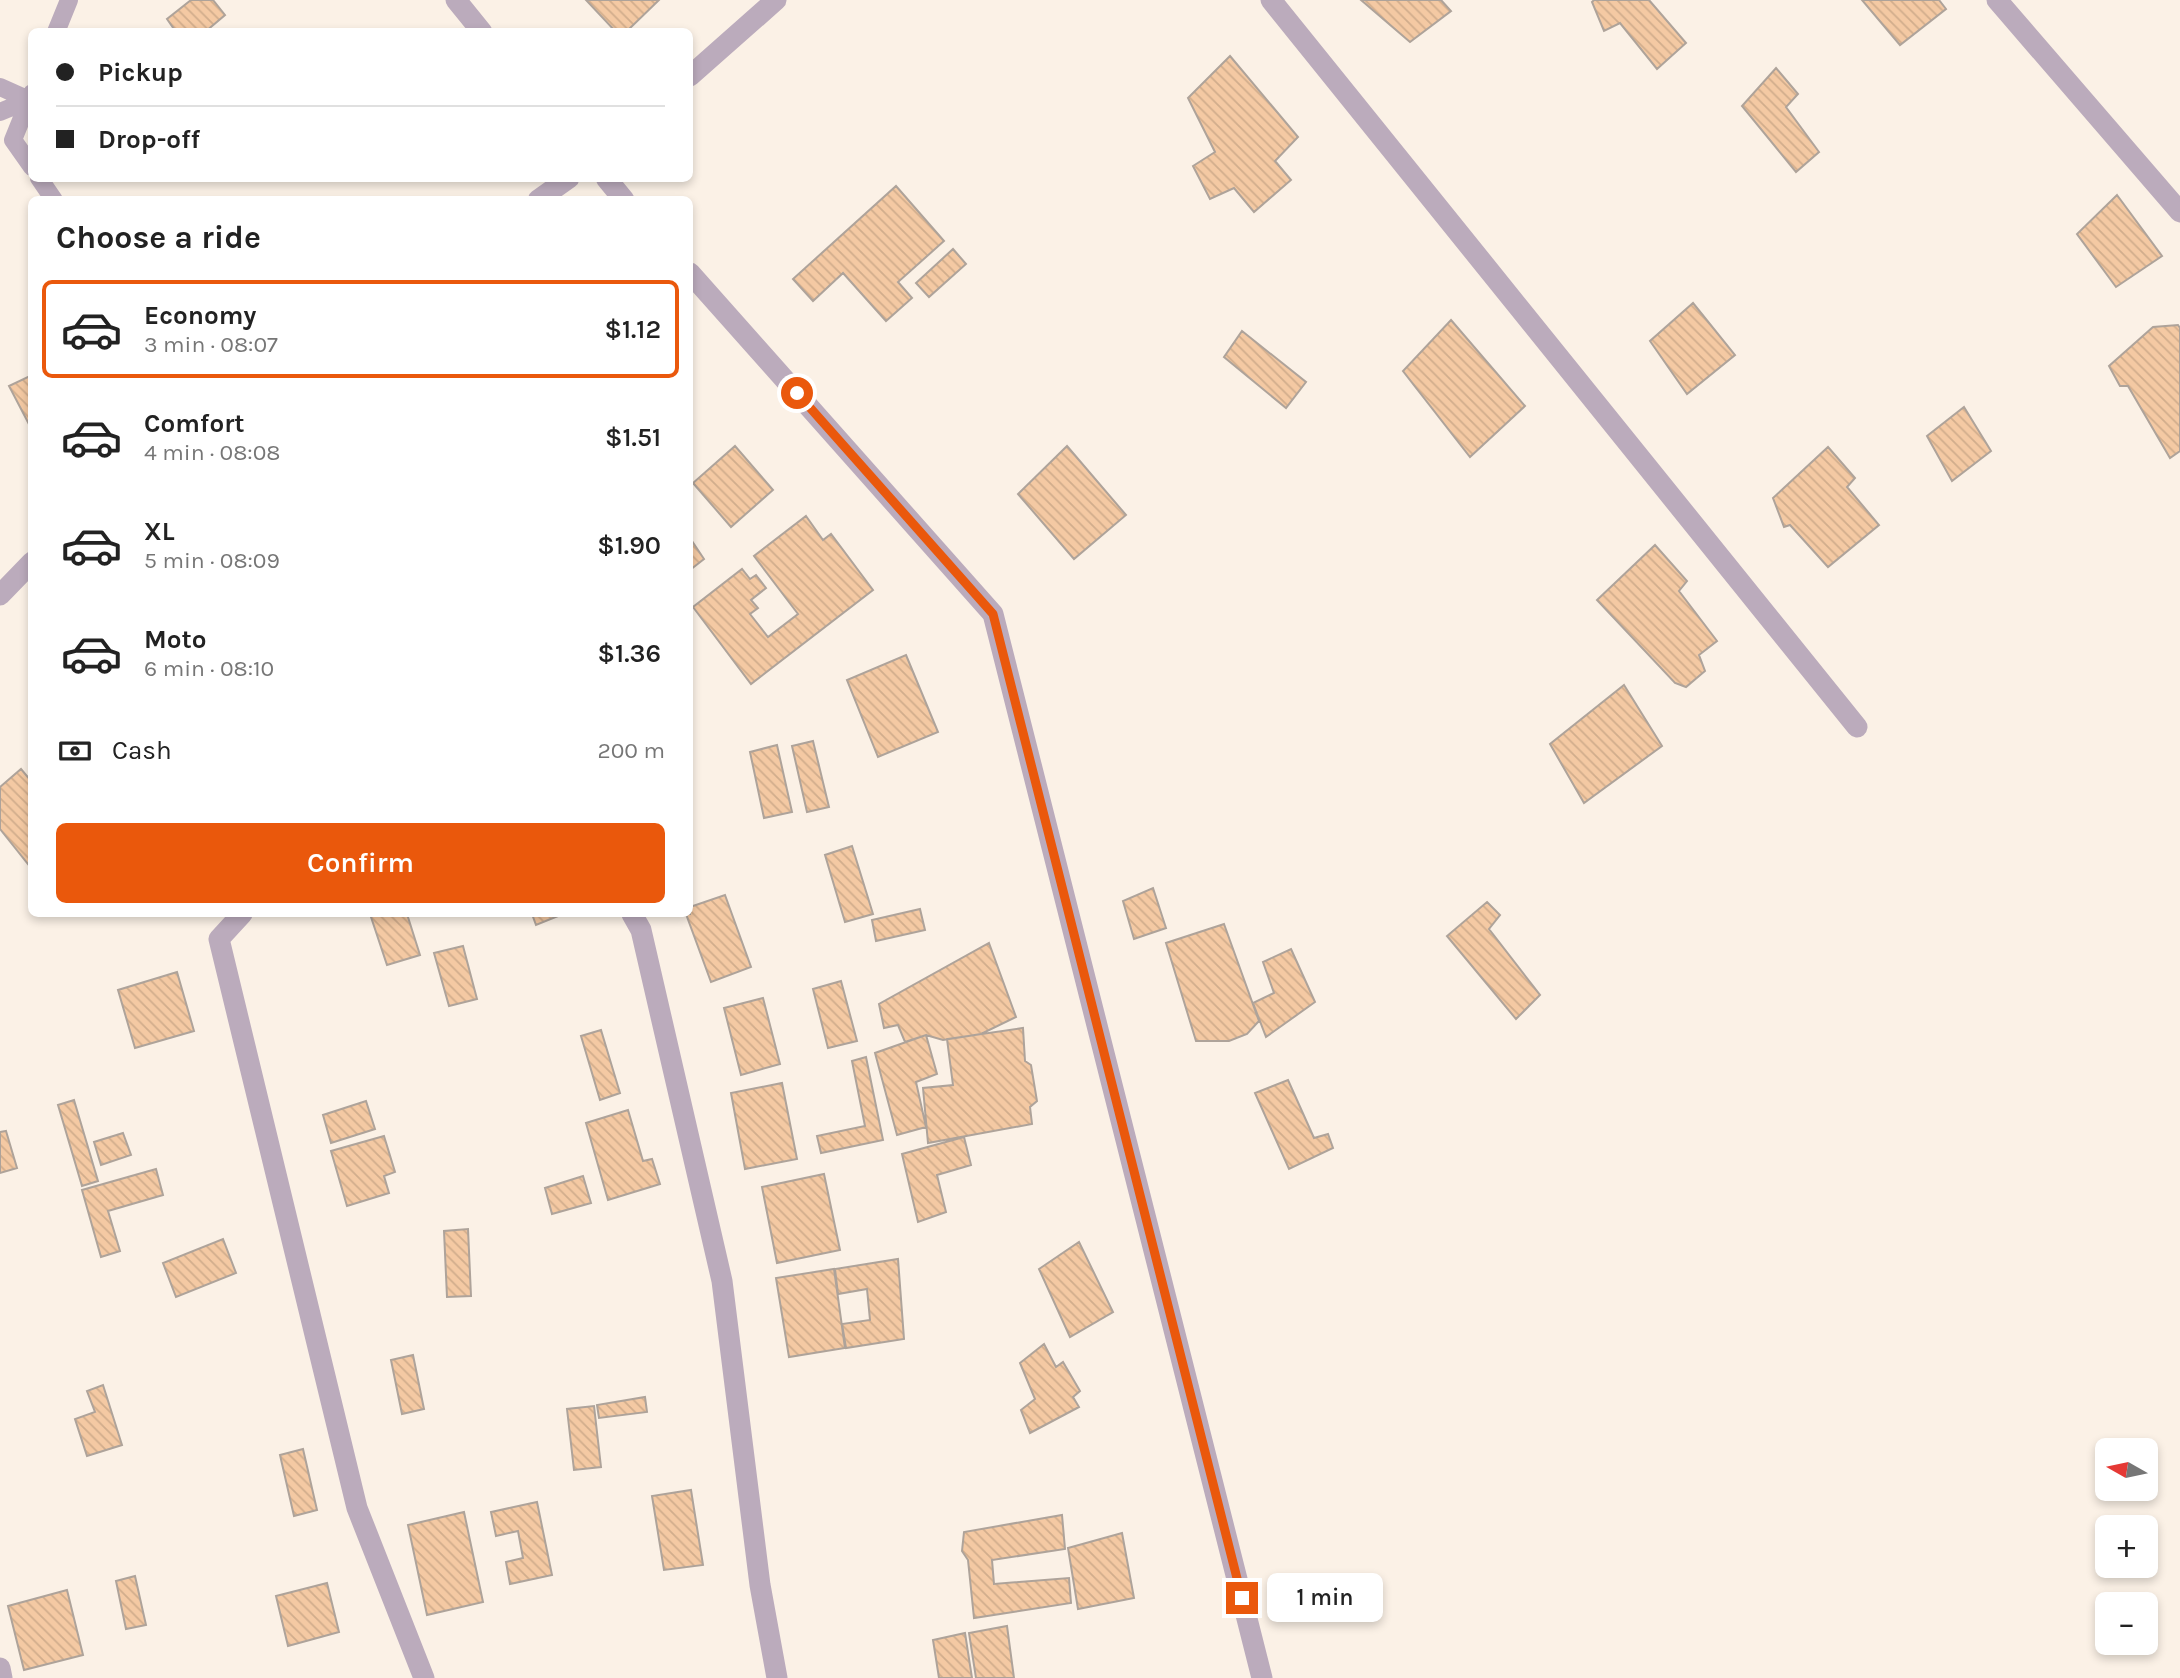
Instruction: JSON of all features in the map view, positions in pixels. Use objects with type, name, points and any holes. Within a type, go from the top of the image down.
[{"type":"street","points":[[456,0],[479,28]]},
{"type":"street","points":[[693,73],[776,0]]},
{"type":"street","points":[[1271,0],[1857,727]]},
{"type":"street","points":[[1997,0],[2180,212]]},
{"type":"street","points":[[544,196],[563,182]]},
{"type":"street","points":[[609,182],[621,196]]},
{"type":"street","points":[[693,276],[993,614],[1262,1678]]},
{"type":"street","points":[[0,595],[28,566]]},
{"type":"street","points":[[239,917],[219,939],[357,1508],[424,1678]]},
{"type":"street","points":[[634,917],[641,930],[722,1281],[760,1585],[777,1678]]},
{"type":"street","points":[[0,1668],[2,1678]]},
{"type":"lane","points":[[58,28],[69,0]]},
{"type":"lane","points":[[0,87],[28,96]]},
{"type":"lane","points":[[0,112],[28,98]]},
{"type":"lane","points":[[28,102],[13,141],[28,162]]},
{"type":"building","points":[[191,0],[213,0],[225,15],[210,28],[173,28],[167,19]]},
{"type":"building","points":[[586,0],[659,0],[630,28],[612,28]]},
{"type":"building","points":[[1361,0],[1441,0],[1451,11],[1410,42]]},
{"type":"building","points":[[1649,0],[1686,43],[1657,69],[1620,23],[1604,31],[1592,2]]},
{"type":"building","points":[[1862,0],[1939,0],[1946,9],[1900,45]]},
{"type":"building","points":[[1230,56],[1298,137],[1275,161],[1291,180],[1254,212],[1234,188],[1210,199],[1193,166],[1215,152],[1188,98]]},
{"type":"building","points":[[1776,68],[1798,94],[1786,107],[1819,152],[1796,172],[1742,106]]},
{"type":"building","points":[[896,186],[944,241],[898,282],[912,298],[886,321],[843,273],[813,301],[793,279]]},
{"type":"building","points":[[2117,195],[2162,256],[2116,287],[2077,234]]},
{"type":"building","points":[[953,249],[966,264],[929,297],[916,283]]},
{"type":"building","points":[[1693,303],[1735,355],[1687,394],[1650,341]]},
{"type":"building","points":[[1451,320],[1525,406],[1470,457],[1403,371]]},
{"type":"building","points":[[2178,325],[2180,451],[2170,458],[2128,386],[2120,386],[2109,366],[2153,327]]},
{"type":"building","points":[[1242,331],[1306,382],[1286,408],[1224,357]]},
{"type":"building","points":[[28,377],[28,422],[9,386]]},
{"type":"building","points":[[1964,407],[1991,451],[1952,481],[1927,436]]},
{"type":"building","points":[[735,446],[773,490],[731,527],[693,483]]},
{"type":"building","points":[[1067,446],[1126,515],[1074,559],[1018,494]]},
{"type":"building","points":[[1828,447],[1855,478],[1847,487],[1879,525],[1828,567],[1790,525],[1784,527],[1773,498]]},
{"type":"building","points":[[806,516],[823,540],[831,534],[873,590],[751,684],[693,607],[742,569],[750,579],[756,575],[766,588],[751,600],[758,608],[750,614],[768,637],[798,614],[754,556]]},
{"type":"building","points":[[693,542],[704,559],[693,568]]},
{"type":"building","points":[[1655,545],[1687,581],[1679,591],[1717,641],[1699,655],[1705,671],[1686,687],[1675,683],[1597,600]]},
{"type":"building","points":[[906,655],[938,732],[878,757],[847,680]]},
{"type":"building","points":[[1624,685],[1662,746],[1584,803],[1550,744]]},
{"type":"building","points":[[813,741],[829,807],[807,812],[792,746]]},
{"type":"building","points":[[777,745],[792,812],[764,818],[750,752]]},
{"type":"building","points":[[21,769],[28,777],[28,864],[0,829],[0,787]]},
{"type":"building","points":[[852,846],[873,914],[845,922],[825,855]]},
{"type":"building","points":[[1153,888],[1166,928],[1134,939],[1123,901]]},
{"type":"building","points":[[725,895],[751,967],[711,982],[687,917],[693,917],[693,906]]},
{"type":"building","points":[[1487,902],[1500,915],[1489,929],[1540,995],[1516,1019],[1447,936]]},
{"type":"building","points":[[920,909],[925,930],[876,941],[872,920]]},
{"type":"building","points":[[371,917],[408,917],[420,955],[387,965]]},
{"type":"building","points":[[533,917],[556,917],[536,925]]},
{"type":"building","points":[[1224,924],[1259,1021],[1247,1034],[1229,1041],[1196,1041],[1166,943]]},
{"type":"building","points":[[989,943],[1016,1017],[981,1034],[943,1040],[926,1035],[905,1042],[898,1025],[884,1028],[879,1004]]},
{"type":"building","points":[[463,946],[477,999],[449,1006],[434,953]]},
{"type":"building","points":[[1291,949],[1315,1002],[1266,1037],[1253,1003],[1274,993],[1263,962]]},
{"type":"building","points":[[177,972],[194,1031],[135,1048],[118,990]]},
{"type":"building","points":[[841,981],[857,1041],[828,1048],[813,989]]},
{"type":"building","points":[[763,998],[780,1064],[741,1075],[724,1008]]},
{"type":"building","points":[[1023,1028],[1025,1061],[1031,1065],[1037,1101],[1030,1107],[1032,1124],[928,1143],[923,1088],[953,1085],[947,1039]]},
{"type":"building","points":[[601,1030],[620,1093],[600,1100],[581,1036]]},
{"type":"building","points":[[926,1035],[937,1074],[916,1082],[926,1127],[897,1135],[875,1053]]},
{"type":"building","points":[[866,1057],[883,1140],[821,1153],[817,1136],[865,1126],[852,1061]]},
{"type":"building","points":[[1288,1080],[1314,1138],[1328,1134],[1333,1148],[1289,1169],[1255,1093]]},
{"type":"building","points":[[782,1083],[797,1159],[745,1169],[731,1093]]},
{"type":"building","points":[[74,1100],[98,1181],[82,1186],[58,1105]]},
{"type":"building","points":[[366,1101],[375,1129],[331,1143],[323,1115]]},
{"type":"building","points":[[628,1110],[643,1161],[652,1159],[660,1184],[608,1200],[586,1123]]},
{"type":"building","points":[[6,1131],[17,1168],[0,1173],[0,1132]]},
{"type":"building","points":[[123,1133],[131,1155],[101,1165],[94,1142]]},
{"type":"building","points":[[384,1136],[395,1172],[384,1176],[389,1193],[347,1206],[331,1151]]},
{"type":"building","points":[[964,1137],[971,1165],[937,1175],[946,1212],[918,1222],[902,1154]]},
{"type":"building","points":[[156,1169],[163,1195],[108,1211],[120,1251],[101,1257],[82,1190]]},
{"type":"building","points":[[824,1174],[840,1250],[777,1263],[762,1187]]},
{"type":"building","points":[[583,1176],[591,1203],[552,1214],[545,1188]]},
{"type":"building","points":[[468,1229],[471,1296],[447,1297],[444,1231]]},
{"type":"building","points":[[223,1239],[236,1273],[176,1297],[163,1263]]},
{"type":"building","points":[[1079,1242],[1113,1312],[1070,1337],[1039,1269]]},
{"type":"building","points":[[898,1259],[904,1339],[846,1348],[842,1324],[870,1320],[867,1289],[838,1294],[835,1269]]},
{"type":"building","points":[[834,1269],[845,1348],[789,1357],[776,1278]]},
{"type":"building","points":[[1044,1344],[1056,1367],[1063,1362],[1080,1391],[1073,1397],[1079,1407],[1030,1433],[1021,1410],[1035,1399],[1020,1363]]},
{"type":"building","points":[[413,1355],[424,1409],[402,1414],[391,1360]]},
{"type":"building","points":[[103,1385],[122,1445],[87,1456],[75,1419],[95,1412],[87,1391]]},
{"type":"building","points":[[645,1397],[647,1412],[599,1418],[597,1405]]},
{"type":"building","points":[[594,1406],[601,1467],[574,1470],[567,1409]]},
{"type":"building","points":[[303,1449],[317,1510],[294,1516],[280,1455]]},
{"type":"building","points":[[691,1490],[703,1565],[664,1570],[652,1496]]},
{"type":"building","points":[[537,1502],[552,1575],[510,1584],[506,1562],[523,1558],[518,1531],[496,1536],[491,1512]]},
{"type":"building","points":[[464,1512],[483,1602],[427,1615],[408,1525]]},
{"type":"building","points":[[1062,1515],[1065,1549],[992,1560],[994,1584],[1069,1578],[1071,1603],[974,1618],[968,1560],[962,1551],[964,1532]]},
{"type":"building","points":[[1122,1533],[1134,1598],[1078,1609],[1068,1548]]},
{"type":"building","points":[[135,1576],[146,1625],[126,1629],[116,1581]]},
{"type":"building","points":[[327,1583],[339,1632],[288,1646],[276,1596]]},
{"type":"building","points":[[67,1590],[83,1655],[24,1670],[8,1606]]},
{"type":"building","points":[[1007,1626],[1014,1678],[976,1678],[969,1633]]},
{"type":"building","points":[[965,1633],[972,1678],[939,1678],[933,1640]]},
{"type":"route","points":[[797,393],[993,614],[1242,1598]]}]
